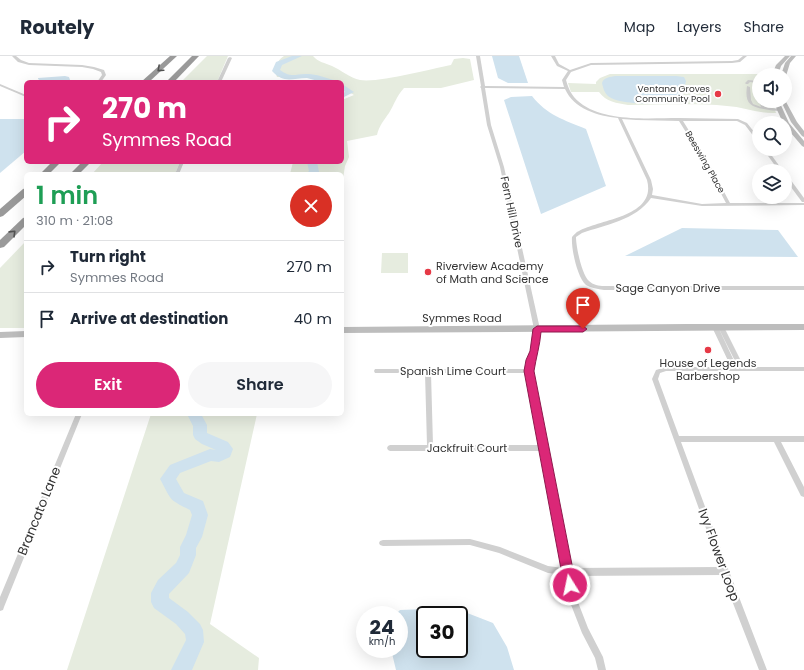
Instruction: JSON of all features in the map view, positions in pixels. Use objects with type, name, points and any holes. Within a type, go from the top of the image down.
[{"type":"highway","points":[[147,80],[174,56]]},
{"type":"highway","points":[[172,80],[196,56]]},
{"type":"highway","points":[[46,172],[55,164]]},
{"type":"highway","points":[[76,172],[84,164]]},
{"type":"highway","points":[[0,214],[24,193]]},
{"type":"highway","points":[[0,245],[24,222]]},
{"type":"street","points":[[14,56],[19,61],[43,65],[78,65],[96,67],[103,71],[104,75],[100,80]]},
{"type":"street","name":"Fern Hill Drive","points":[[478,56],[482,89],[489,124],[502,167],[537,329],[529,371],[572,597],[585,630],[600,657],[602,670]]},
{"type":"street","points":[[553,56],[558,65],[570,71]]},
{"type":"street","points":[[745,56],[739,61],[732,62],[591,64],[570,71],[564,80],[565,89],[574,101],[601,114],[620,118],[738,120],[746,124],[752,132]]},
{"type":"street","points":[[778,68],[788,56]]},
{"type":"street","points":[[786,68],[788,62],[794,56]]},
{"type":"street","points":[[220,80],[230,58]]},
{"type":"street","points":[[752,81],[749,81],[747,85],[750,104],[752,106]]},
{"type":"street","points":[[0,85],[24,95]]},
{"type":"street","points":[[482,89],[565,89]]},
{"type":"street","points":[[763,108],[779,110],[790,116]]},
{"type":"street","points":[[779,110],[786,123],[804,145]]},
{"type":"street","points":[[620,118],[649,180],[651,189],[650,196],[702,205],[804,203]]},
{"type":"street","points":[[792,118],[804,135]]},
{"type":"street","name":"Beeswing Place","points":[[680,119],[704,158],[729,205]]},
{"type":"street","points":[[792,186],[804,203]]},
{"type":"street","name":"Sage Canyon Drive","points":[[650,196],[643,205],[634,212],[580,232],[574,237],[573,244],[583,277],[588,284],[604,288],[804,288]]},
{"type":"street","name":"Symmes Road","points":[[344,330],[719,329],[804,327]]},
{"type":"street","points":[[719,329],[738,369]]},
{"type":"street","name":"Symmes Road","points":[[719,329],[804,332]]},
{"type":"street","points":[[0,335],[24,334]]},
{"type":"street","name":"Ivy Flower Loop","points":[[763,670],[725,571],[656,380],[658,372],[666,369],[804,369]]},
{"type":"street","name":"Spanish Lime Court","points":[[376,371],[529,371]]},
{"type":"street","points":[[428,371],[430,448]]},
{"type":"street","name":"Brancato Lane","points":[[0,607],[78,416]]},
{"type":"street","points":[[677,439],[804,439]]},
{"type":"street","points":[[776,439],[804,494]]},
{"type":"street","name":"Jackfruit Court","points":[[390,448],[544,448]]},
{"type":"street","points":[[383,543],[470,542],[500,550],[548,569],[568,572],[725,571]]},
{"type":"shaded area","points":[[207,56],[228,56],[218,80],[183,80]]},
{"type":"shaded area","points":[[284,56],[313,56],[319,61],[353,78],[369,80],[392,78],[451,65],[454,59],[463,58],[470,59],[474,80],[441,88],[404,88],[382,123],[377,135],[347,141],[349,157],[344,172],[290,172],[292,164],[344,164],[344,99],[354,95],[344,89],[344,80],[327,80],[322,77],[277,77],[276,65]]},
{"type":"shaded area","points":[[610,74],[752,74],[752,108],[774,108],[776,113],[715,105],[628,105],[608,100],[599,92],[571,92],[568,83],[596,84],[600,78]]},
{"type":"shaded area","points":[[101,164],[179,164],[176,172],[94,172]]},
{"type":"shaded area","points":[[24,243],[24,328],[0,328],[0,268]]},
{"type":"shaded area","points":[[382,253],[408,253],[408,273],[381,273]]},
{"type":"shaded area","points":[[150,416],[257,416],[210,624],[259,658],[258,670],[67,670]]},
{"type":"water","points":[[492,56],[519,56],[528,83],[508,83],[498,78]]},
{"type":"water","points":[[65,76],[69,77],[70,80],[39,80],[38,78]]},
{"type":"water","points":[[616,76],[676,76],[684,77],[686,81],[681,101],[662,103],[630,103],[612,99],[605,92],[602,83],[603,81]]},
{"type":"water","points":[[532,96],[544,108],[563,120],[586,129],[606,186],[541,214],[504,100],[511,97]]},
{"type":"water","points":[[0,119],[24,119],[24,153],[0,173]]},
{"type":"water","points":[[682,228],[778,230],[798,257],[625,256]]},
{"type":"water","points":[[416,609],[416,658],[468,658],[468,613],[493,623],[507,647],[514,670],[396,670],[393,658],[408,658],[408,610]]},
{"type":"waterway","points":[[298,56],[279,64],[276,71],[288,78],[308,76],[323,80]]},
{"type":"waterway","points":[[344,88],[350,92],[344,95]]},
{"type":"waterway","points":[[312,164],[314,172]]},
{"type":"waterway","points":[[180,670],[186,662],[189,652],[195,642],[194,630],[182,618],[160,602],[160,593],[164,586],[183,568],[188,555],[188,547],[194,537],[200,515],[197,506],[177,496],[168,479],[175,469],[210,455],[219,456],[225,453],[226,449],[200,435],[200,425],[194,416]]},
{"type":"place","name":"Ventana Groves Community Pool","points":[[718,94]]},
{"type":"place","name":"Riverview Academy of Math and Science","points":[[428,272]]},
{"type":"place","name":"House of Legends Barbershop","points":[[708,350]]},
{"type":"route","points":[[570,585],[529,371],[537,329],[583,329]]}]
